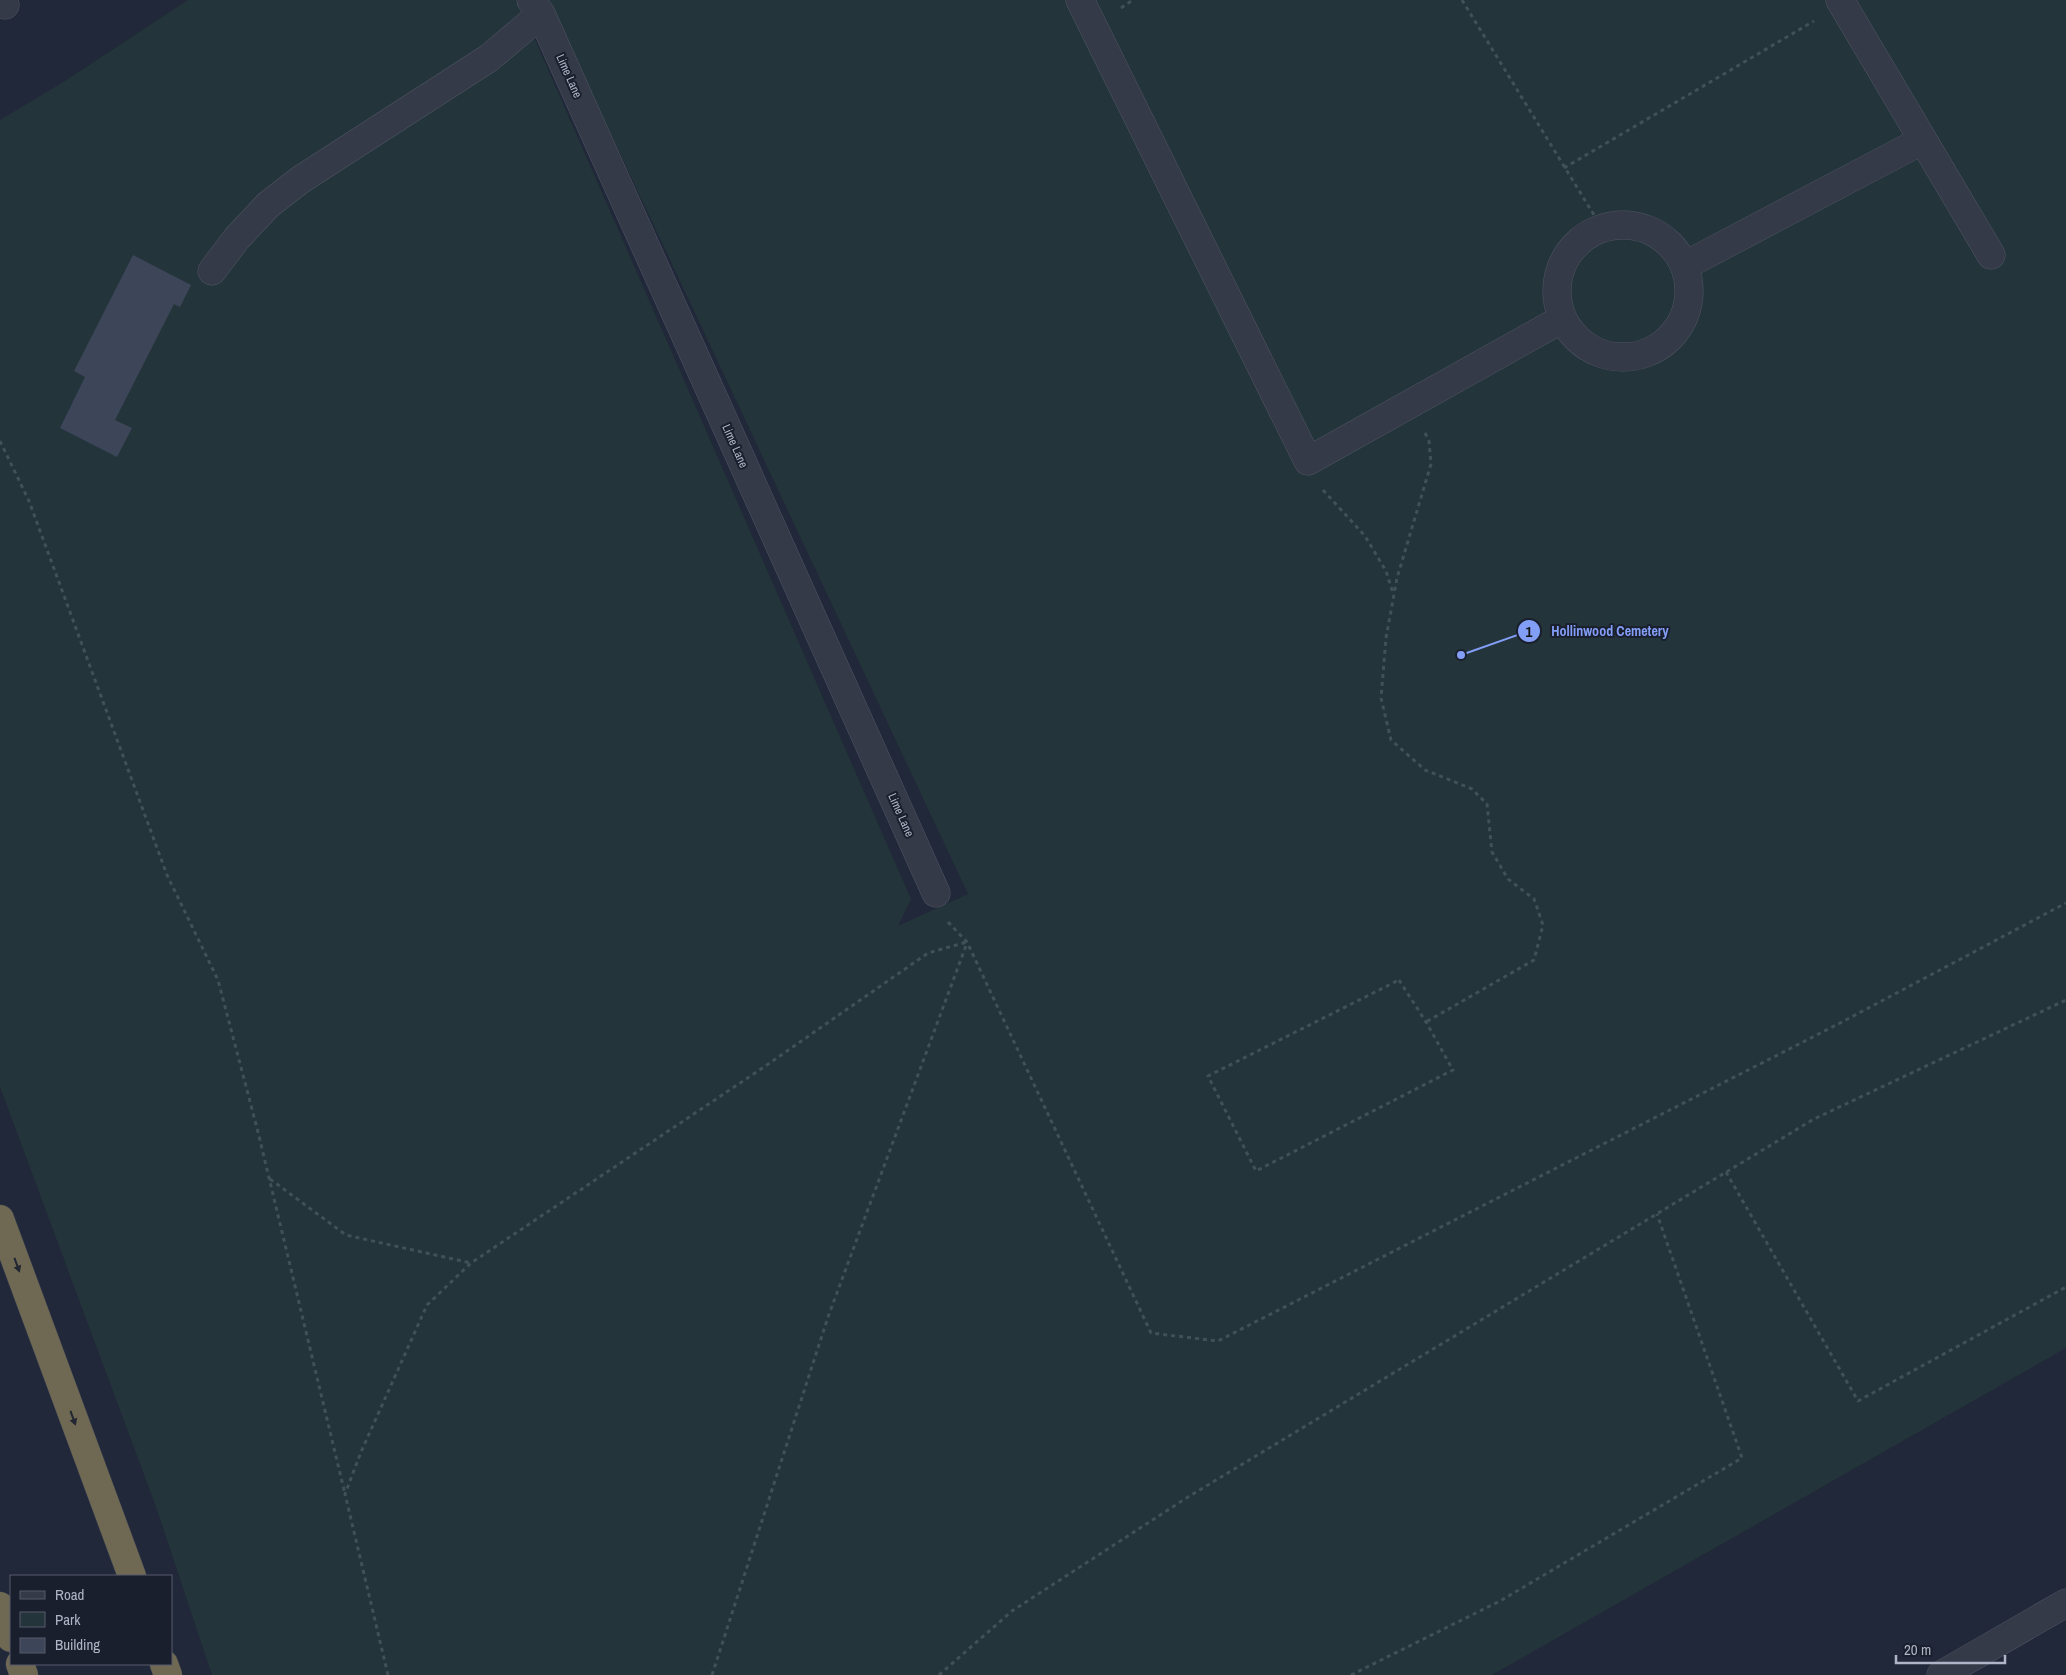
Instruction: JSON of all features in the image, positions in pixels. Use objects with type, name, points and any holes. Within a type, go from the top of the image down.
[{"type":"highway","points":[[0,1219],[132,1575]]},
{"type":"highway","points":[[0,1606],[10,1635]]},
{"type":"street","points":[[1080,0],[1308,461],[1562,319]]},
{"type":"street","points":[[1841,2],[1991,255]]},
{"type":"street","points":[[212,271],[238,238],[268,205],[300,180],[489,58],[536,7]]},
{"type":"street","name":"Lime Lane","points":[[536,7],[936,893]]},
{"type":"street","points":[[1684,266],[1923,140]]},
{"type":"street","points":[[1622,225],[1641,228],[1659,236],[1674,249],[1684,266],[1689,288],[1686,310],[1676,330],[1659,346],[1638,356],[1616,357],[1594,351],[1575,338],[1562,319],[1556,297],[1558,275],[1567,254],[1582,238],[1602,228],[1622,225]]},
{"type":"street","points":[[1942,1675],[2066,1603]]},
{"type":"path","points":[[1462,0],[1602,228]]},
{"type":"path","points":[[1564,168],[1841,2]]},
{"type":"path","points":[[1411,403],[1428,441],[1431,464],[1396,578],[1386,638],[1381,698],[1391,740],[1425,770],[1472,789],[1487,804],[1492,852],[1508,880],[1534,899],[1543,925],[1534,960],[1426,1022]]},
{"type":"path","points":[[0,441],[29,501],[166,875],[218,980],[269,1178],[388,1675]]},
{"type":"path","points":[[1308,461],[1326,494],[1365,536],[1386,571],[1394,594]]},
{"type":"path","points":[[936,893],[946,920],[967,942],[1151,1332],[1218,1341],[1844,1021],[2066,903]]},
{"type":"path","points":[[345,1494],[361,1452],[427,1305],[471,1263],[764,1067],[928,953],[967,942]]},
{"type":"path","points":[[712,1675],[828,1318],[967,942]]},
{"type":"path","points":[[1399,980],[1426,1022],[1453,1070],[1256,1171],[1208,1076],[1399,980]]},
{"type":"path","points":[[940,1675],[1012,1611],[1197,1492],[1814,1119],[2066,1000]]},
{"type":"path","points":[[1726,1172],[1858,1401],[2066,1287]]},
{"type":"path","points":[[269,1178],[346,1235],[471,1263]]},
{"type":"path","points":[[1351,1675],[1500,1601],[1742,1458],[1657,1214]]},
{"type":"green space","points":[[188,0],[516,0],[519,3],[911,899],[898,926],[968,894],[548,0],[2066,0],[2066,1348],[1492,1675],[212,1675],[156,1507],[0,1087],[0,120],[65,81]]},
{"type":"building","points":[[133,255],[191,285],[180,307],[174,304],[115,420],[132,428],[117,457],[60,428],[85,377],[74,371]]},
{"type":"place","name":"Hollinwood Cemetery","points":[[1461,655]]}]
